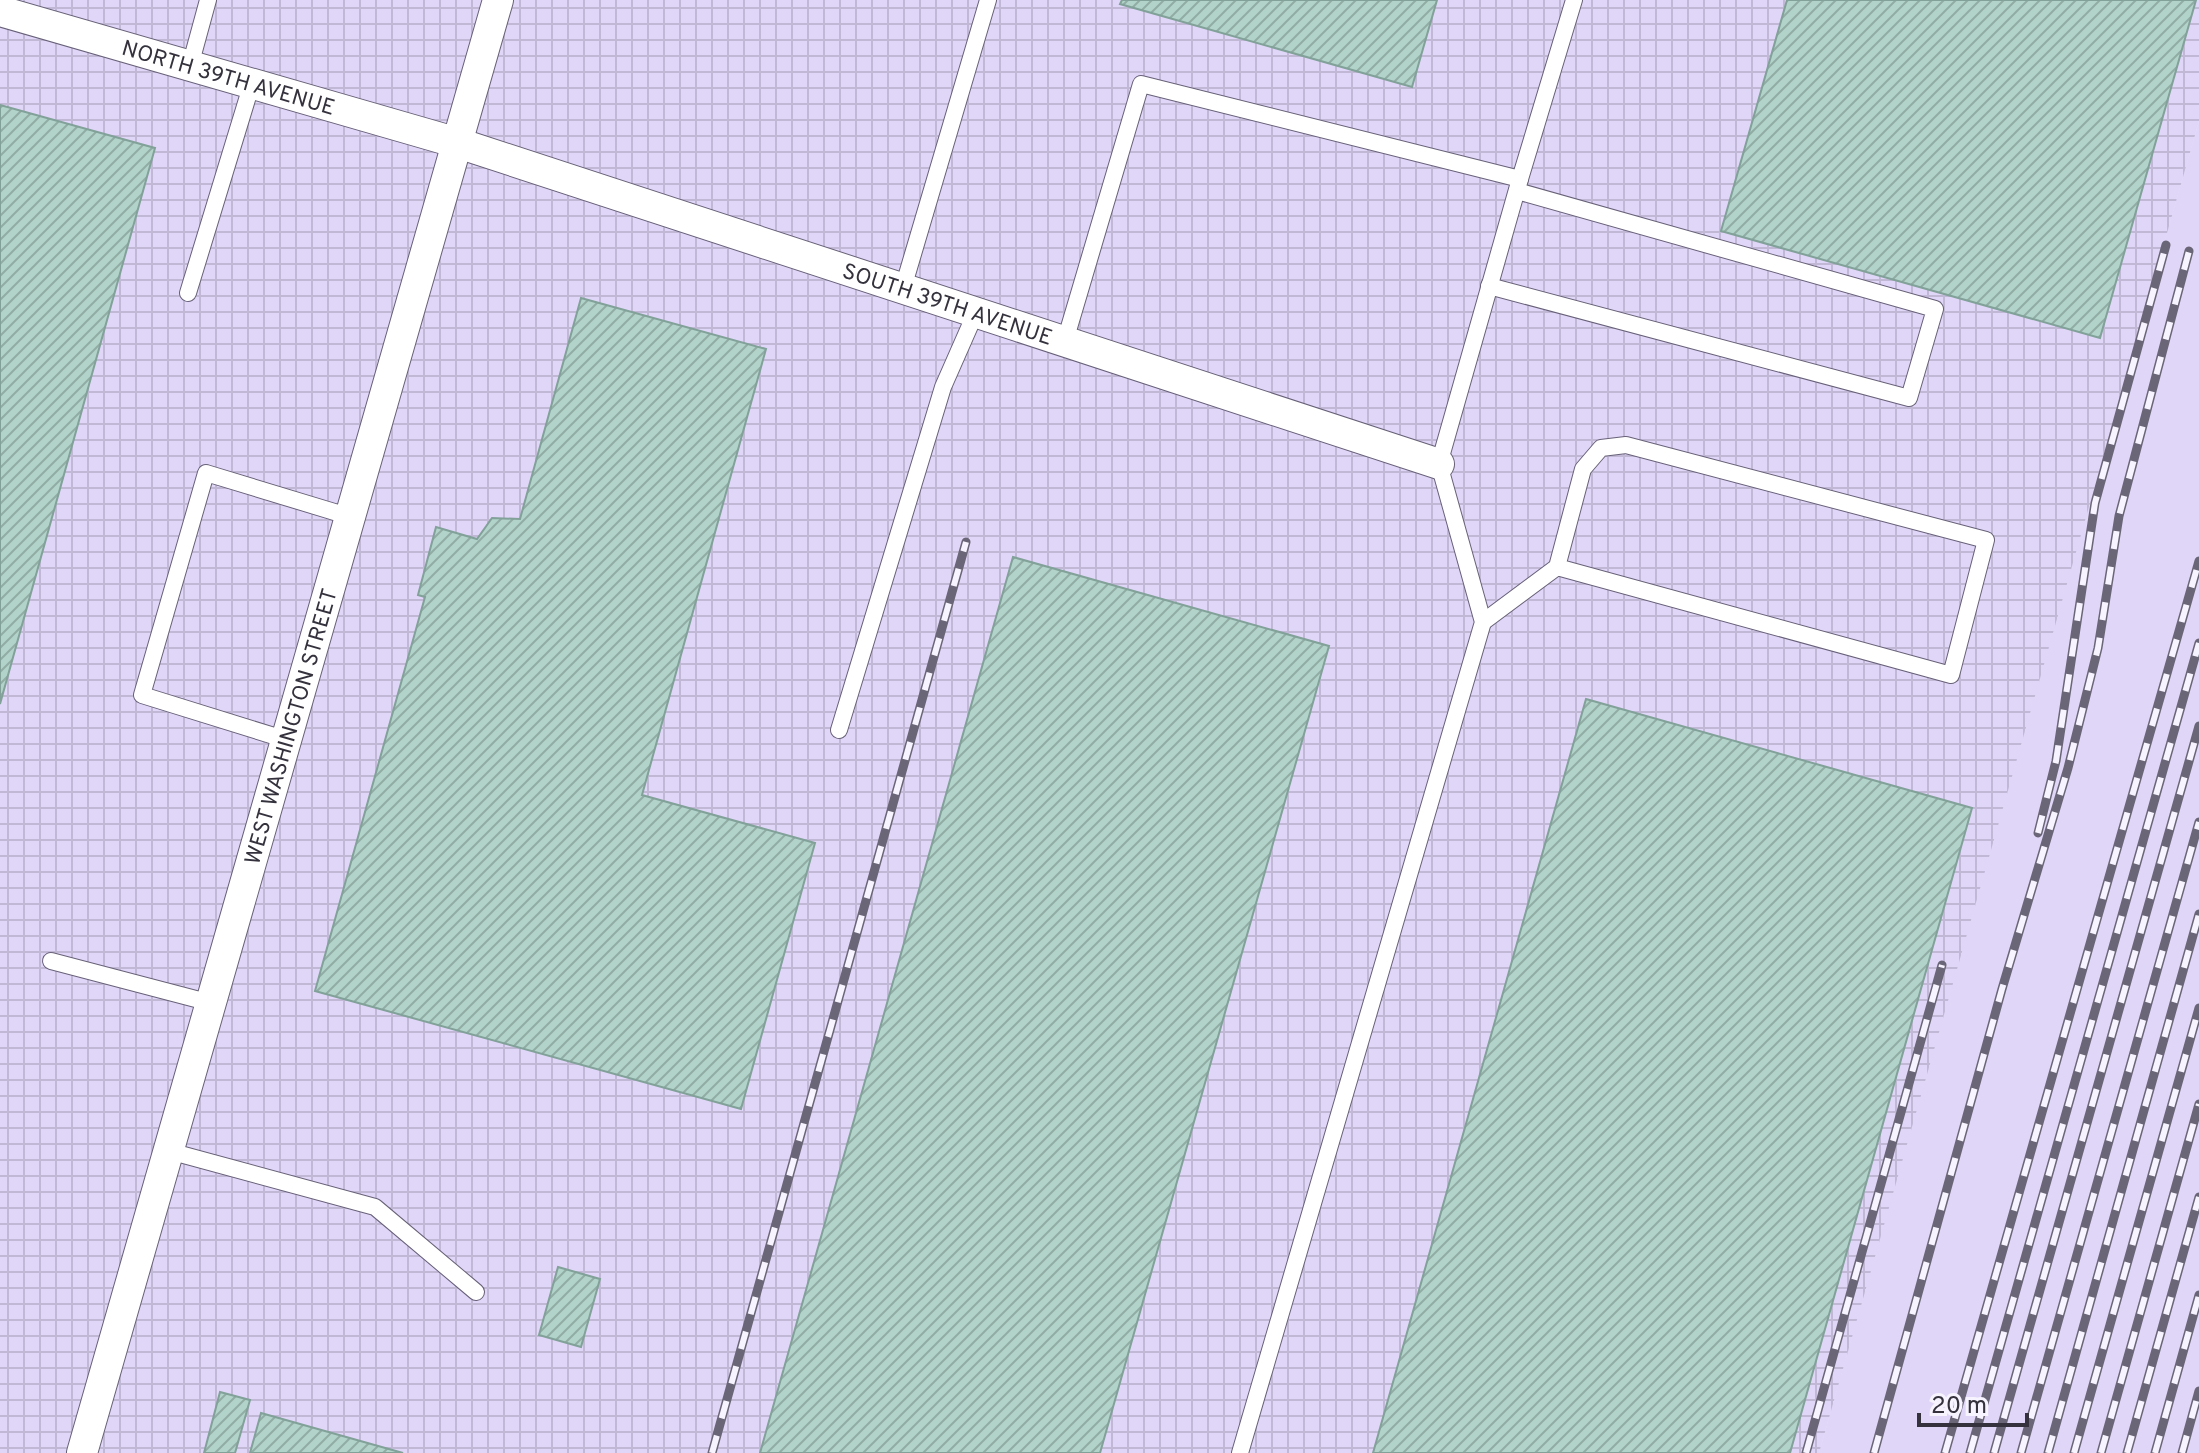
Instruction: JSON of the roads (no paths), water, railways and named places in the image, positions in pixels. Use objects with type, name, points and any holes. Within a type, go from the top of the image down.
[{"type":"street","name":"WEST WASHINGTON STREET","points":[[82,1453],[498,0]]},
{"type":"street","name":"NORTH 39TH AVENUE","points":[[0,11],[458,143]]},
{"type":"street","name":"SOUTH 39TH AVENUE","points":[[458,143],[1439,464]]},
{"type":"lane","points":[[190,66],[208,0]]},
{"type":"lane","points":[[903,288],[988,0]]},
{"type":"lane","points":[[1240,1453],[1483,622],[1439,464],[1574,0]]},
{"type":"lane","points":[[188,293],[252,83]]},
{"type":"lane","points":[[1065,341],[1141,84],[1518,185],[1935,309],[1909,398],[1489,286]]},
{"type":"lane","points":[[839,730],[943,387],[976,312]]},
{"type":"lane","points":[[1483,622],[1557,567],[1583,469],[1601,448],[1626,445],[1986,540],[1951,675],[1557,567]]},
{"type":"lane","points":[[287,740],[142,695],[163,621],[206,473],[351,517]]},
{"type":"lane","points":[[51,961],[211,1003]]},
{"type":"lane","points":[[169,1151],[375,1207],[476,1292]]},
{"type":"railway","points":[[2038,833],[2056,761],[2095,503],[2166,245]]},
{"type":"railway","points":[[1874,1453],[2002,989],[2068,768],[2098,648],[2119,516],[2189,251]]},
{"type":"railway","points":[[712,1453],[966,542]]},
{"type":"railway","points":[[1945,1453],[2199,561]]},
{"type":"railway","points":[[1970,1453],[2199,643]]},
{"type":"railway","points":[[1994,1453],[2199,726]]},
{"type":"railway","points":[[2021,1453],[2199,822]]},
{"type":"railway","points":[[2048,1453],[2199,914]]},
{"type":"railway","points":[[1806,1453],[1942,965]]},
{"type":"railway","points":[[2074,1453],[2199,1008]]},
{"type":"railway","points":[[2101,1453],[2199,1104]]},
{"type":"railway","points":[[2127,1453],[2199,1197]]},
{"type":"railway","points":[[2155,1453],[2199,1295]]},
{"type":"railway","points":[[2182,1453],[2199,1391]]}]
